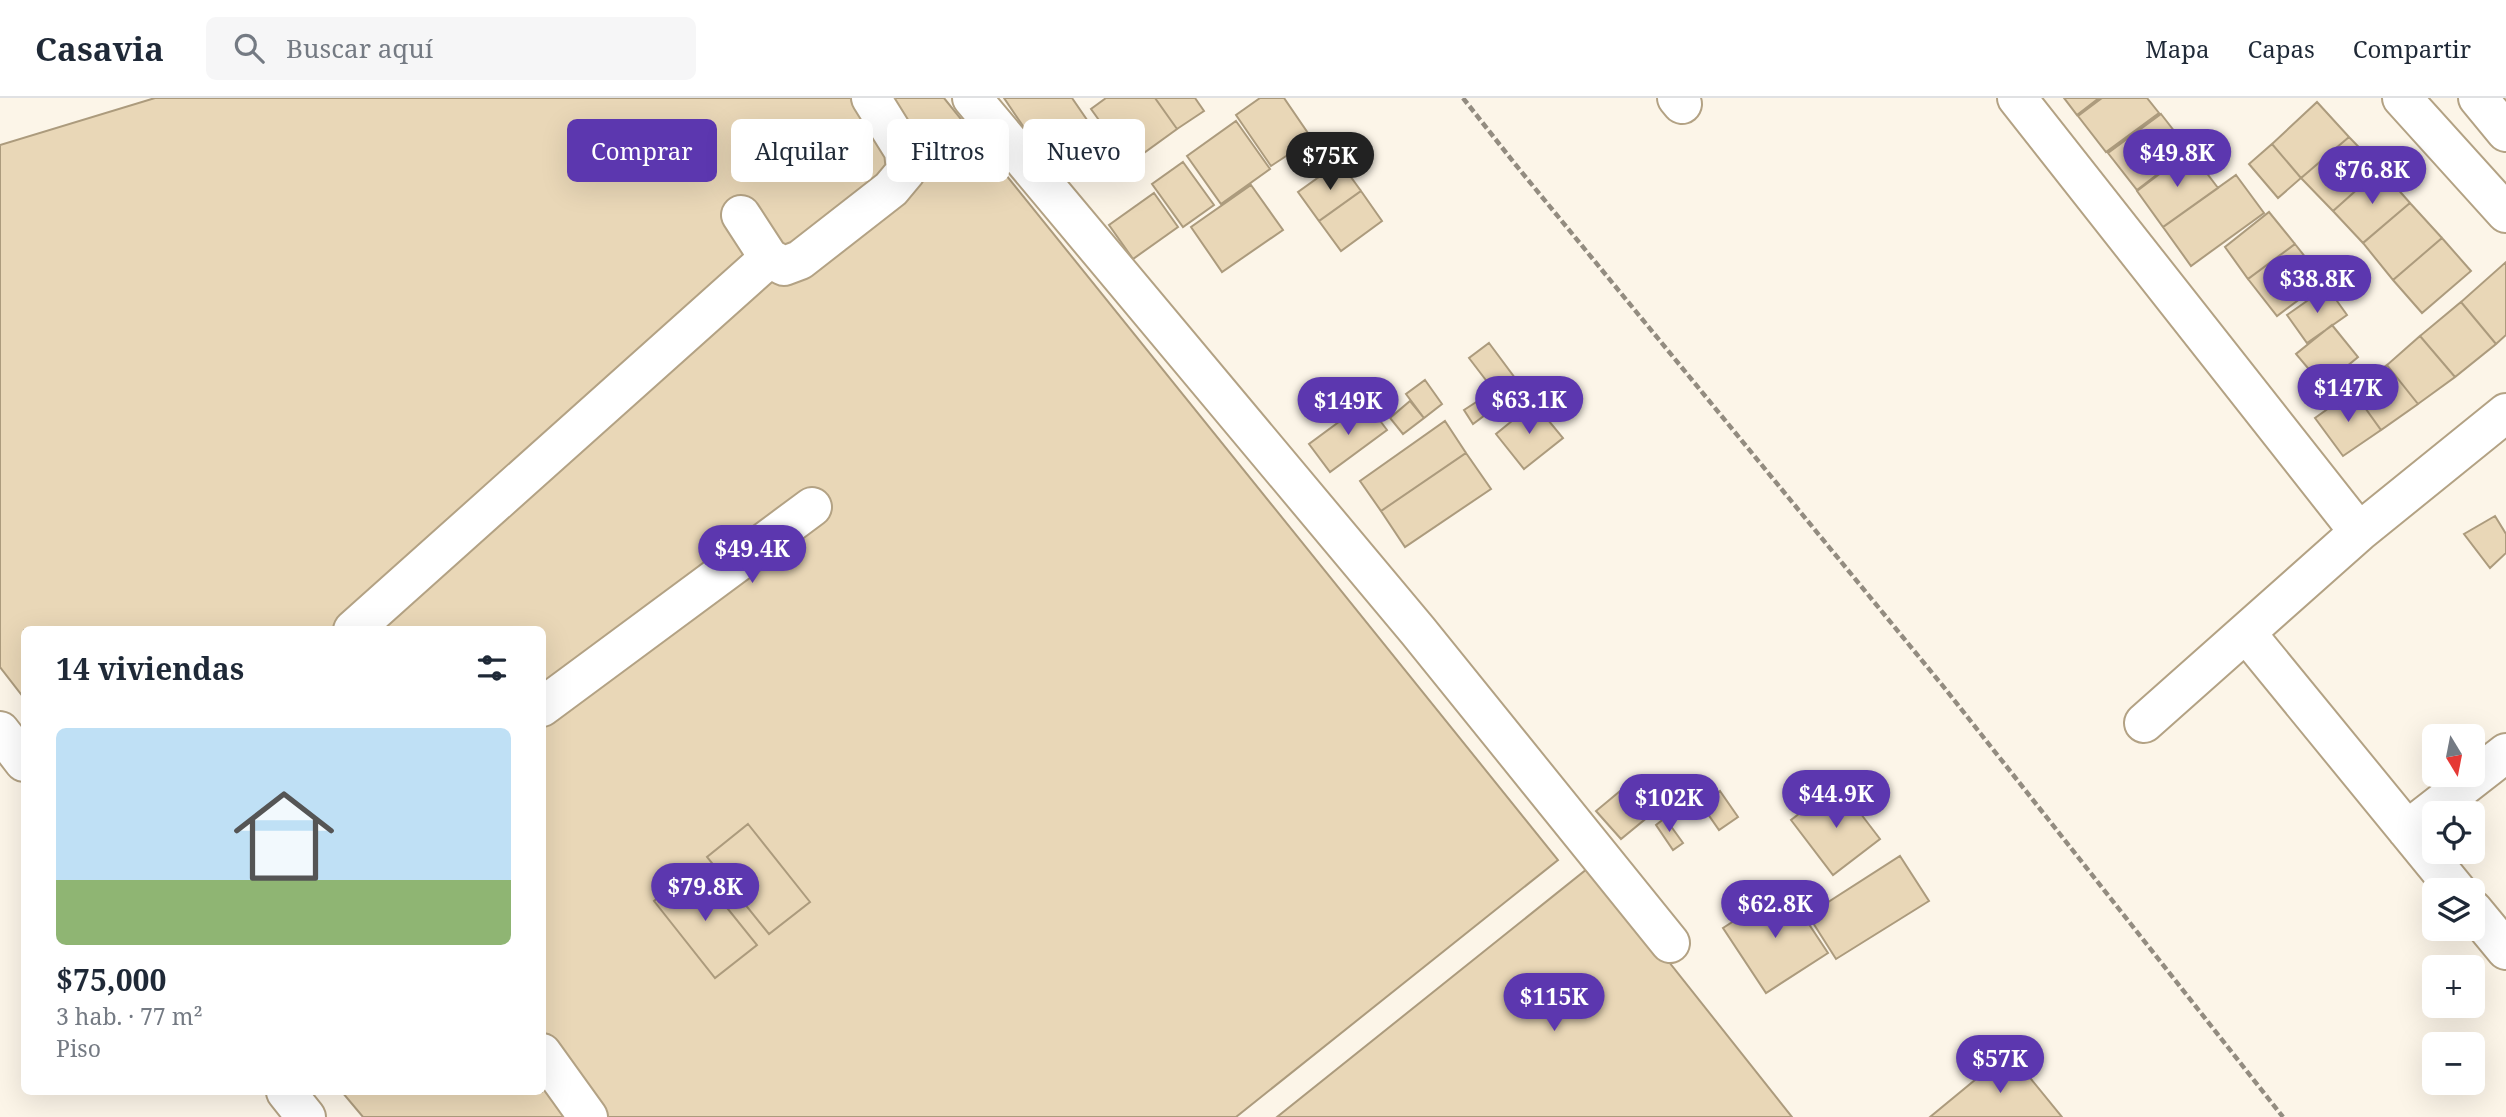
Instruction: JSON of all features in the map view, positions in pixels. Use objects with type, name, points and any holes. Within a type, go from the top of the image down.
[{"type":"street","points":[[741,215],[769,258],[784,266],[800,260],[891,189],[906,171],[904,151],[871,98]]},
{"type":"street","points":[[972,98],[1418,631],[1670,943]]},
{"type":"street","points":[[2017,98],[2358,532]]},
{"type":"street","points":[[2402,98],[2506,213]]},
{"type":"street","points":[[2478,98],[2506,132]]},
{"type":"street","points":[[357,626],[769,258]]},
{"type":"street","points":[[2144,723],[2358,532],[2506,413]]},
{"type":"street","points":[[546,704],[812,507]]},
{"type":"street","points":[[2246,633],[2446,878]]},
{"type":"street","points":[[0,731],[21,758]]},
{"type":"street","points":[[2407,830],[2506,753]]},
{"type":"street","points":[[2485,924],[2506,950]]},
{"type":"street","points":[[546,1059],[589,1117]]},
{"type":"street","points":[[288,1095],[306,1117]]},
{"type":"path","points":[[1463,98],[1947,691],[2283,1117]]},
{"type":"building","points":[[155,98],[944,98],[961,119],[887,119],[887,182],[1009,182],[1009,179],[1558,860],[1236,1117],[363,1117],[345,1095],[546,1095],[546,626],[21,626],[21,694],[0,667],[0,145]]},
{"type":"building","points":[[1004,98],[1072,98],[1086,119],[1023,119],[1023,126]]},
{"type":"building","points":[[1106,98],[1155,98],[1177,129],[1145,152],[1145,119],[1098,119],[1091,109]]},
{"type":"building","points":[[1155,98],[1195,98],[1204,111],[1177,129]]},
{"type":"building","points":[[1260,98],[1284,98],[1312,139],[1271,166],[1236,115]]},
{"type":"building","points":[[2064,98],[2099,98],[2077,115]]},
{"type":"building","points":[[2102,98],[2147,98],[2159,113],[2106,152],[2078,116]]},
{"type":"building","points":[[2317,102],[2349,137],[2301,178],[2272,144]]},
{"type":"building","points":[[2161,114],[2189,150],[2137,190],[2108,153]]},
{"type":"building","points":[[1236,121],[1270,169],[1221,204],[1187,156]]},
{"type":"building","points":[[2349,137],[2380,169],[2333,211],[2301,178]]},
{"type":"building","points":[[2272,144],[2301,178],[2278,198],[2249,164]]},
{"type":"building","points":[[2190,151],[2218,188],[2163,227],[2137,191]]},
{"type":"building","points":[[1183,162],[1214,205],[1183,227],[1152,184]]},
{"type":"building","points":[[1340,162],[1361,191],[1319,221],[1298,192]]},
{"type":"building","points":[[2380,169],[2410,203],[2363,243],[2333,211]]},
{"type":"building","points":[[2236,175],[2264,213],[2191,266],[2163,227]]},
{"type":"building","points":[[1251,185],[1283,230],[1222,272],[1191,227]]},
{"type":"building","points":[[1361,191],[1382,221],[1341,251],[1319,221]]},
{"type":"building","points":[[1154,193],[1178,227],[1133,259],[1109,225]]},
{"type":"building","points":[[2410,203],[2442,238],[2393,280],[2363,243]]},
{"type":"building","points":[[2269,212],[2295,244],[2248,279],[2225,247]]},
{"type":"building","points":[[2442,238],[2471,271],[2422,313],[2393,280]]},
{"type":"building","points":[[2295,244],[2324,281],[2277,316],[2248,279]]},
{"type":"building","points":[[2506,262],[2506,335],[2496,344],[2461,302]]},
{"type":"building","points":[[2327,287],[2347,315],[2307,343],[2287,315]]},
{"type":"building","points":[[2461,302],[2496,344],[2455,377],[2420,336]]},
{"type":"building","points":[[2332,325],[2358,357],[2323,386],[2296,354]]},
{"type":"building","points":[[2420,336],[2455,377],[2418,404],[2387,365]]},
{"type":"building","points":[[1489,343],[1515,378],[1495,392],[1469,358]]},
{"type":"building","points":[[2387,365],[2418,404],[2381,430],[2353,391]]},
{"type":"building","points":[[1425,380],[1442,404],[1424,418],[1406,394]]},
{"type":"building","points":[[2353,391],[2381,430],[2343,456],[2315,418]]},
{"type":"building","points":[[1484,397],[1493,409],[1473,424],[1464,410]]},
{"type":"building","points":[[1410,401],[1424,418],[1403,434],[1390,418]]},
{"type":"building","points":[[1366,402],[1387,430],[1330,472],[1309,444]]},
{"type":"building","points":[[1534,403],[1563,438],[1524,469],[1496,434]]},
{"type":"building","points":[[1445,421],[1466,453],[1381,511],[1360,481]]},
{"type":"building","points":[[1466,453],[1491,489],[1405,547],[1381,511]]},
{"type":"building","points":[[2495,516],[2506,534],[2506,553],[2490,568],[2464,534]]},
{"type":"building","points":[[1838,784],[1880,839],[1833,875],[1791,820]]},
{"type":"building","points":[[1625,787],[1649,816],[1621,839],[1596,811]]},
{"type":"building","points":[[1720,791],[1738,817],[1719,830],[1701,804]]},
{"type":"building","points":[[1665,818],[1683,843],[1673,850],[1656,825]]},
{"type":"building","points":[[748,824],[810,902],[769,934],[707,857]]},
{"type":"building","points":[[1900,856],[1929,901],[1836,959],[1808,915]]},
{"type":"building","points":[[1592,865],[1792,1117],[1277,1117]]},
{"type":"building","points":[[695,868],[757,945],[715,978],[654,901]]},
{"type":"building","points":[[1785,888],[1828,953],[1766,993],[1723,928]]},
{"type":"building","points":[[2009,1052],[2062,1117],[1930,1117]]}]
